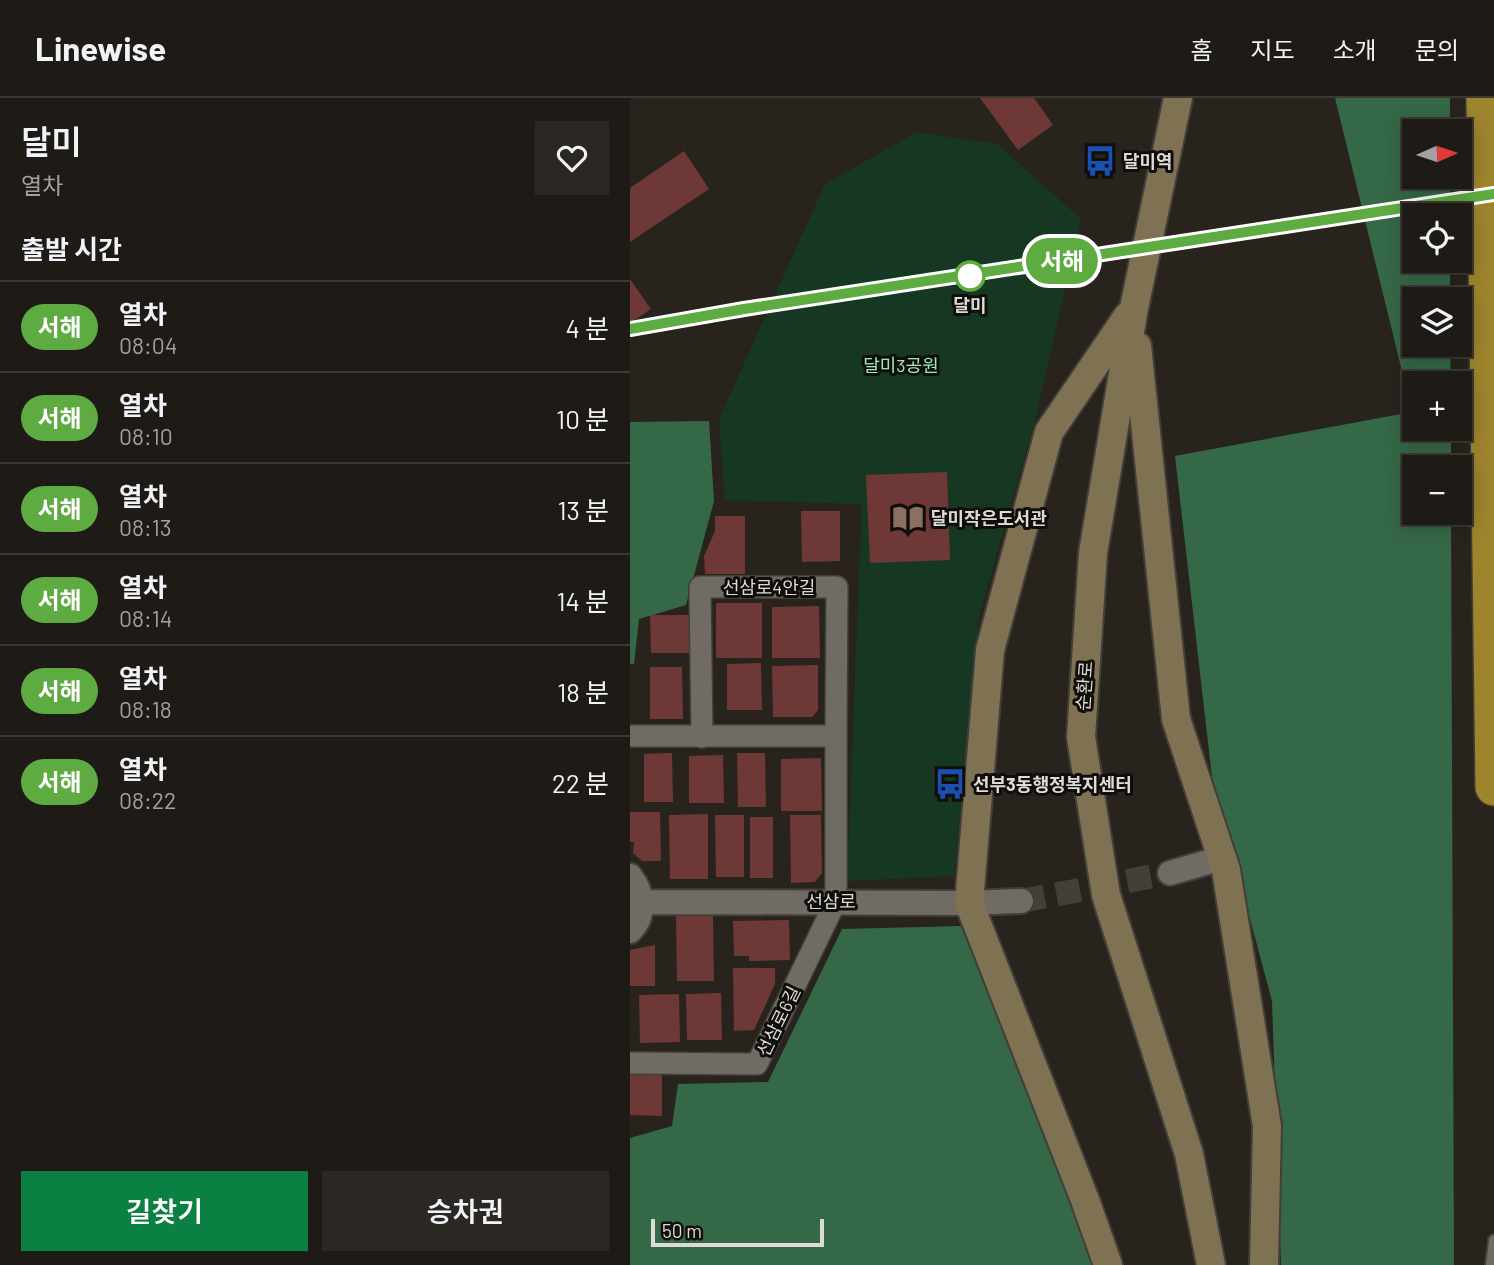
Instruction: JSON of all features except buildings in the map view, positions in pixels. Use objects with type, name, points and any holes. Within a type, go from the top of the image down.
[{"type":"highway","points":[[1485,98],[1494,787]]},
{"type":"main road","name":"순환로","points":[[1178,98],[1133,308],[1093,553],[1081,737],[1106,895],[1189,1154],[1211,1265]]},
{"type":"main road","points":[[1133,308],[1176,719],[1222,858],[1267,1126],[1265,1265]]},
{"type":"main road","points":[[1108,1265],[969,903],[990,650],[1049,432],[1133,308]]},
{"type":"street","name":"선삼로4안길","points":[[702,737],[700,587],[837,587],[836,901]]},
{"type":"street","points":[[630,736],[836,736]]},
{"type":"street","points":[[1170,873],[1222,858]]},
{"type":"street","points":[[630,876],[639,889],[641,902],[640,915],[630,931]]},
{"type":"street","name":"선삼로6길","points":[[630,1063],[757,1064],[836,901]]},
{"type":"street","name":"선삼로","points":[[641,902],[1021,901]]},
{"type":"lane","points":[[1491,1265],[1494,1240]]},
{"type":"green space","points":[[1335,98],[1450,98],[1450,119],[1402,119],[1402,189],[1450,189],[1450,203],[1402,203],[1402,273],[1450,273],[1450,287],[1402,287],[1402,357],[1450,357],[1451,371],[1402,371]]},
{"type":"green space","name":"달미3공원","points":[[917,132],[997,144],[1081,219],[1035,420],[979,616],[954,876],[847,881],[862,504],[725,500],[719,419],[825,184]]},
{"type":"green space","points":[[1402,414],[1402,441],[1451,441],[1451,455],[1402,455],[1402,525],[1451,525],[1454,1265],[1281,1265],[1272,1001],[1212,777],[1175,456]]},
{"type":"green space","points":[[709,421],[714,501],[686,605],[639,619],[634,664],[630,664],[630,422]]},
{"type":"green space","points":[[961,926],[1070,1194],[1092,1265],[630,1265],[630,1138],[672,1126],[678,1084],[768,1082],[842,929]]},
{"type":"tunnel","points":[[1021,901],[1170,873]]},
{"type":"train","name":"서해","points":[[630,329],[744,309],[1494,194]]},
{"type":"place","name":"달미역","points":[[1100,161]]},
{"type":"place","name":"달미","points":[[970,276]]},
{"type":"place","name":"달미작은도서관","points":[[908,518]]},
{"type":"place","name":"선부3동행정복지센터","points":[[950,784]]}]
